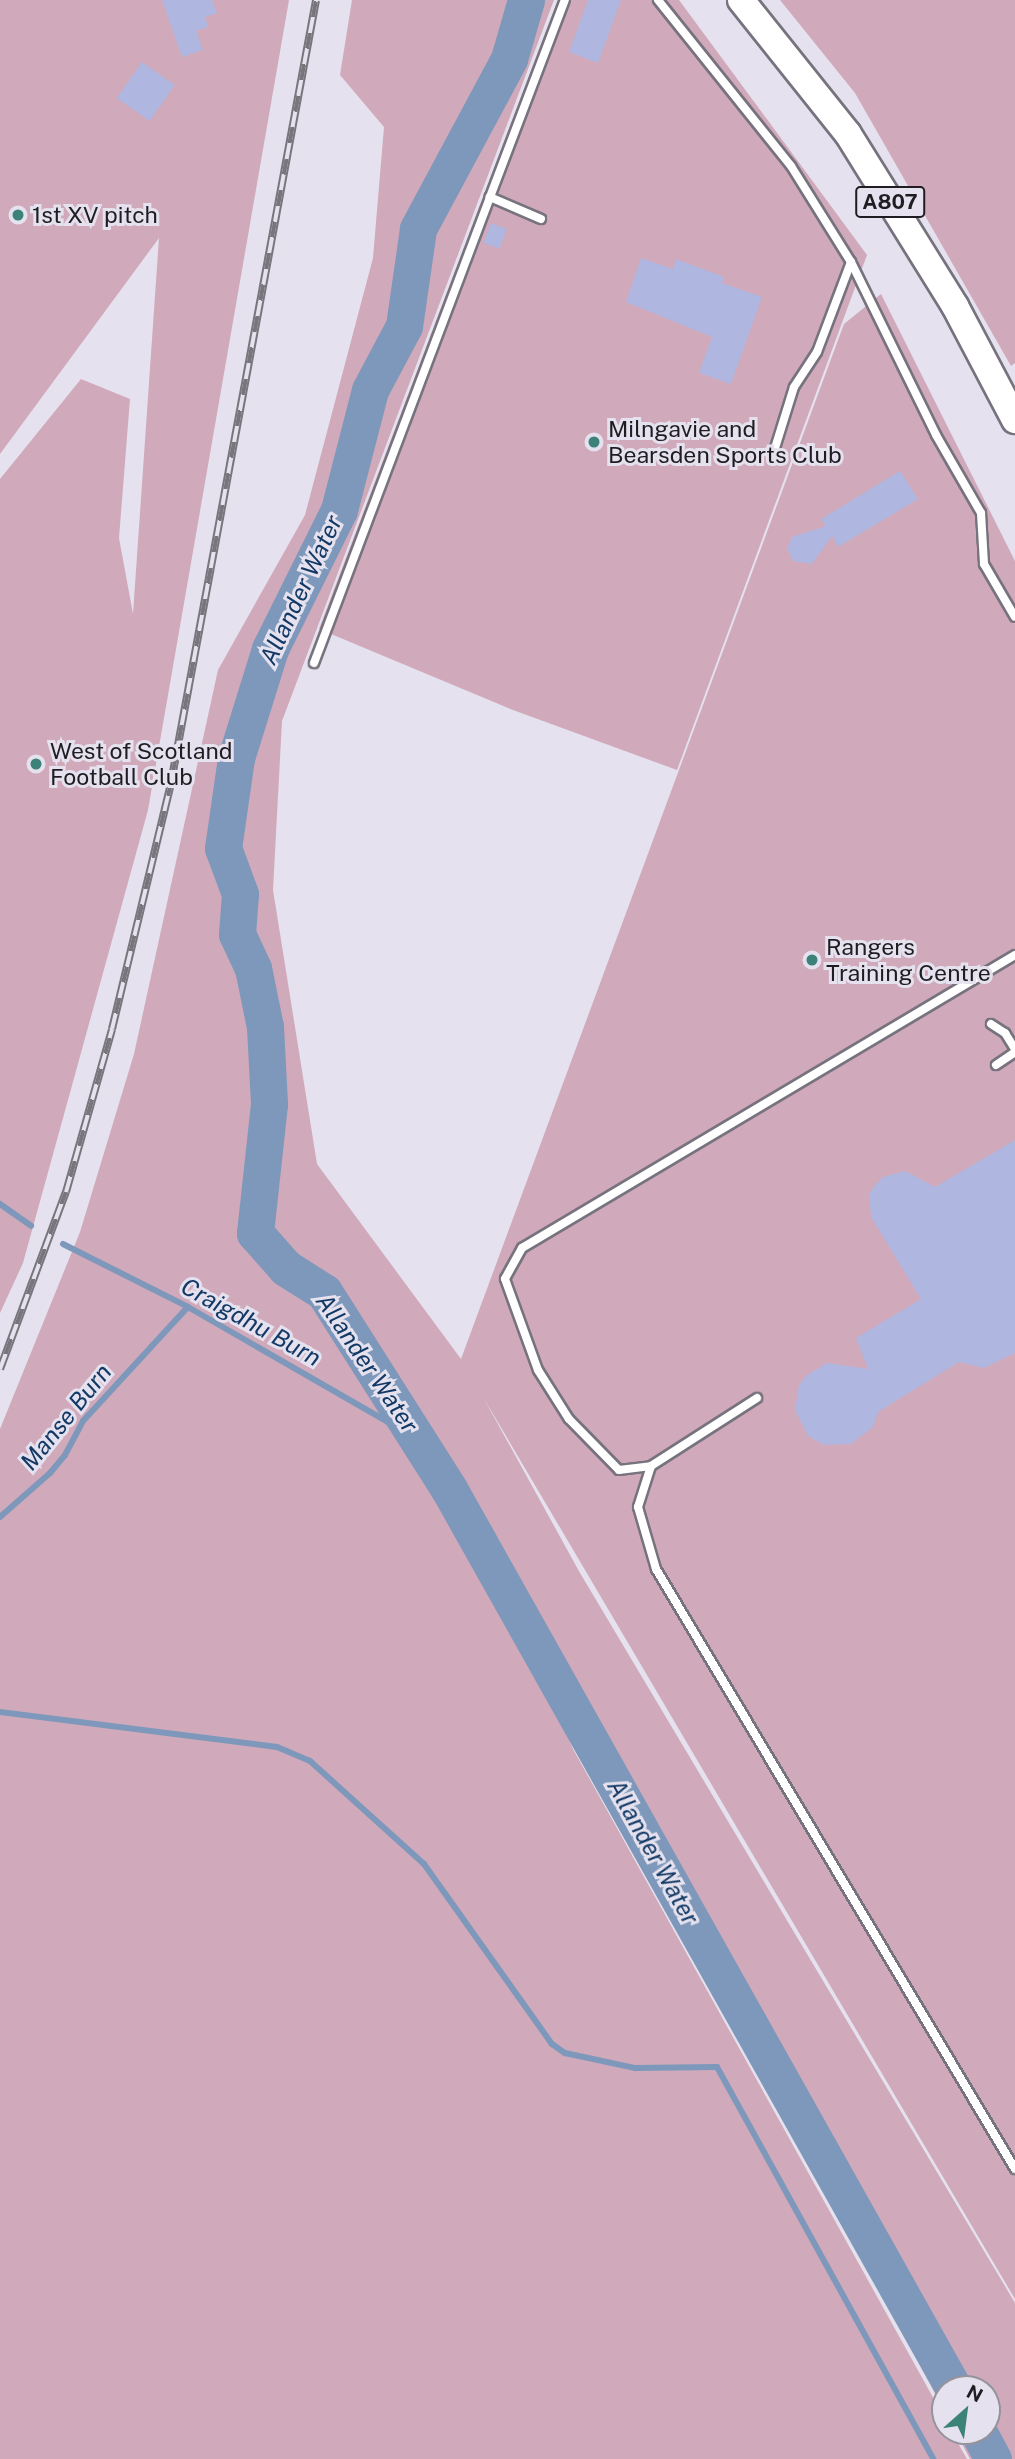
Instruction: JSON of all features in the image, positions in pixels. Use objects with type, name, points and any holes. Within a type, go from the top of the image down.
[{"type":"main road","name":"A807","points":[[741,0],[848,134],[955,306],[1015,420]]},
{"type":"lane","points":[[314,663],[565,0]]},
{"type":"lane","points":[[657,0],[791,166],[851,262],[936,435],[981,513],[984,564],[1015,617]]},
{"type":"lane","points":[[490,197],[541,219]]},
{"type":"lane","points":[[775,448],[794,387],[817,352],[851,262]]},
{"type":"lane","points":[[757,1398],[651,1466],[619,1470],[569,1419],[538,1370],[505,1279],[522,1248],[1015,956]]},
{"type":"lane","points":[[991,1024],[1005,1033],[1015,1051],[996,1065]]},
{"type":"lane","points":[[651,1466],[638,1507],[656,1569],[1015,2169]]},
{"type":"shaded area","points":[[0,0],[289,0],[148,810],[23,1263],[0,1313],[0,479],[81,379],[130,399],[119,538],[133,614],[159,238],[0,454]]},
{"type":"shaded area","points":[[352,0],[554,0],[282,721],[273,890],[317,1164],[461,1359],[844,324],[881,294],[1015,561],[1015,2299],[483,1397],[580,1573],[1015,2303],[1015,2459],[970,2459],[962,2445],[1001,2445],[1001,2375],[931,2375],[931,2386],[517,1617],[573,1749],[931,2394],[931,2445],[959,2445],[967,2459],[0,2459],[0,1429],[80,1232],[134,1054],[218,670],[305,515],[373,258],[384,127],[340,75]]},
{"type":"shaded area","name":"Milngavie and Bearsden Sports Club","points":[[558,0],[679,0],[867,255],[677,770],[513,710],[319,629]]},
{"type":"shaded area","points":[[780,0],[1015,0],[1015,363],[1011,366],[855,93]]},
{"type":"building","points":[[162,0],[212,0],[217,13],[205,17],[208,27],[196,31],[203,50],[182,57]]},
{"type":"building","points":[[588,0],[621,0],[598,63],[569,52]]},
{"type":"building","points":[[142,62],[175,85],[150,121],[117,98]]},
{"type":"building","points":[[491,223],[507,229],[499,249],[483,243]]},
{"type":"building","points":[[641,258],[673,269],[676,259],[724,277],[722,283],[762,297],[731,384],[699,373],[712,337],[626,302]]},
{"type":"building","points":[[900,471],[918,499],[838,547],[832,536],[812,564],[793,561],[787,549],[792,537],[826,526],[821,519]]},
{"type":"building","points":[[1015,1140],[1015,1353],[984,1368],[959,1362],[878,1412],[873,1427],[851,1444],[824,1445],[808,1436],[795,1410],[799,1385],[807,1375],[827,1363],[868,1369],[856,1338],[921,1299],[871,1217],[869,1194],[875,1185],[883,1177],[905,1171],[935,1187]]},
{"type":"waterway","name":"Allander Water","points":[[526,0],[509,59],[418,229],[404,326],[370,390],[339,510],[270,649],[236,758],[223,848],[240,894],[237,934],[253,968],[265,1027],[269,1104],[255,1233],[286,1268],[324,1292],[449,1489],[946,2375]]},
{"type":"waterway","name":"Craigdhu Burn","points":[[0,1204],[31,1226]]},
{"type":"waterway","name":"Craigdhu Burn","points":[[63,1244],[188,1307],[418,1439]]},
{"type":"waterway","name":"Manse Burn","points":[[0,1517],[50,1473],[65,1455],[83,1421],[188,1307]]},
{"type":"waterway","points":[[0,1712],[277,1747],[310,1761],[424,1864],[552,2044],[565,2053],[635,2068],[717,2067],[933,2459]]},
{"type":"waterway","name":"Allander Water","points":[[986,2445],[993,2459]]},
{"type":"railway","points":[[0,1369],[66,1192],[112,1029],[170,788],[316,0]]},
{"type":"place","name":"1st XV pitch","points":[[18,215]]},
{"type":"place","name":"Milngavie and Bearsden Sports Club","points":[[594,442]]},
{"type":"place","name":"West of Scotland Football Club","points":[[36,764]]},
{"type":"place","name":"Rangers Training Centre","points":[[812,960]]}]
